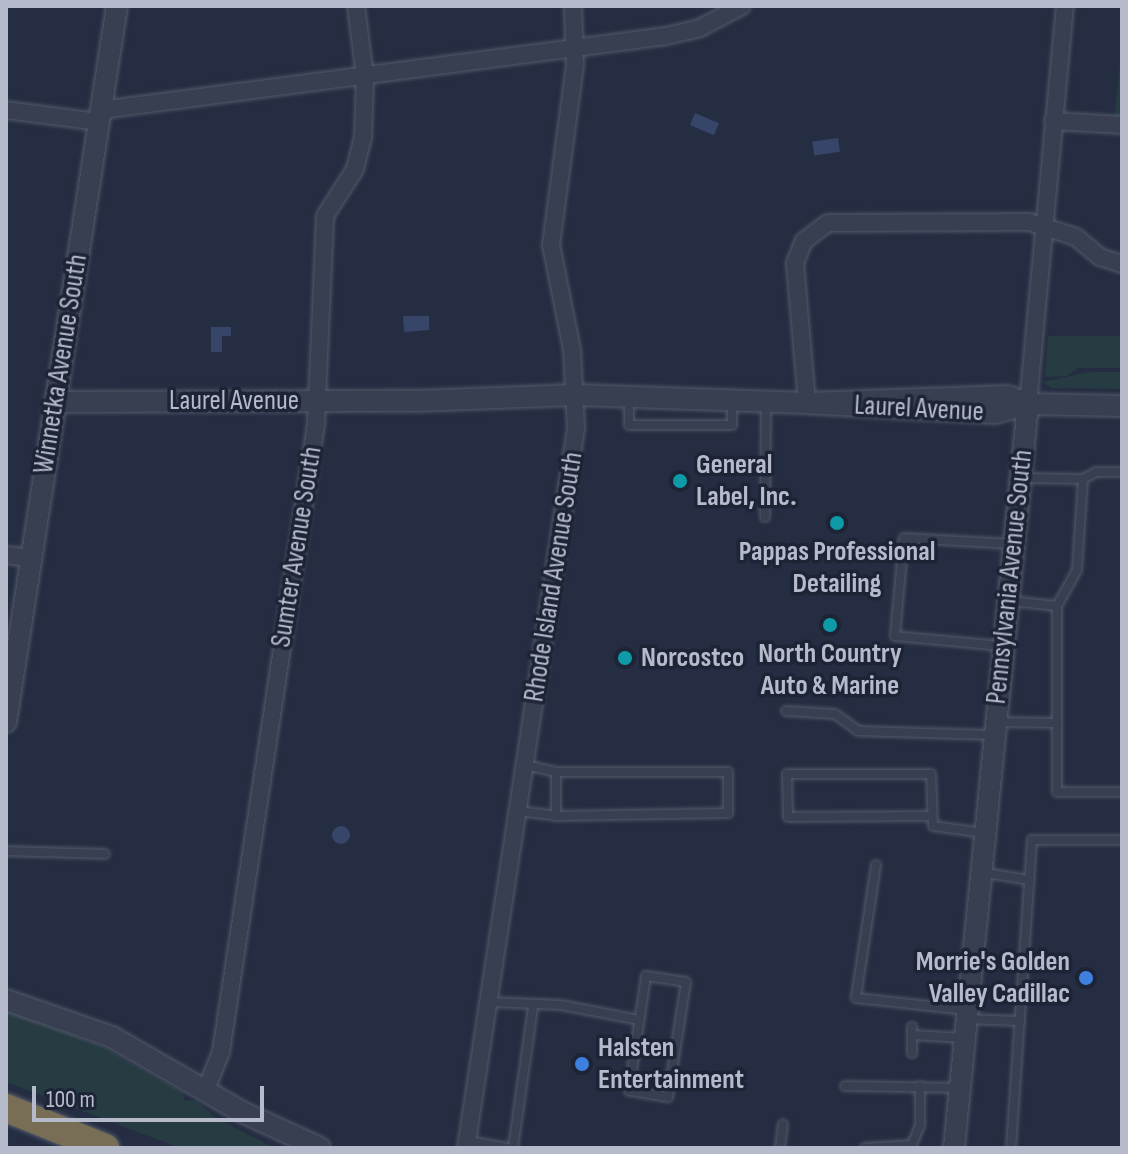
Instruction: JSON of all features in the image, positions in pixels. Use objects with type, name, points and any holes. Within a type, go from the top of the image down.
[{"type":"highway","points":[[6,1108],[105,1148]]},
{"type":"street","name":"Winnetka Avenue South","points":[[6,722],[117,6]]},
{"type":"street","name":"Sumter Avenue South","points":[[205,1092],[221,1052],[316,401],[325,216],[358,160],[365,77],[356,6]]},
{"type":"street","name":"Rhode Island Avenue South","points":[[466,1144],[525,765],[576,401],[551,245],[576,48],[573,6]]},
{"type":"street","points":[[6,110],[100,116],[686,32],[742,6]]},
{"type":"street","name":"Pennsylvania Avenue South","points":[[954,1148],[1065,6]]},
{"type":"street","points":[[1053,121],[1122,125]]},
{"type":"street","points":[[807,403],[795,263],[814,231],[841,220],[1021,221],[1076,237],[1100,257],[1122,264]]},
{"type":"street","name":"Laurel Avenue","points":[[55,402],[807,403],[1008,396],[1028,404],[1122,406]]},
{"type":"street","name":"Laurel Avenue","points":[[576,401],[629,408],[686,402]]},
{"type":"street","points":[[6,555],[31,558]]},
{"type":"street","points":[[6,1000],[96,1029],[205,1092],[320,1148]]},
{"type":"lane","points":[[629,408],[629,425],[732,425],[732,402]]},
{"type":"lane","points":[[765,517],[766,403]]},
{"type":"lane","points":[[1018,478],[1083,479],[1096,472],[1122,472]]},
{"type":"lane","points":[[1083,479],[1077,570],[1057,606],[1057,792],[1122,792]]},
{"type":"lane","points":[[1002,646],[895,636],[904,538],[1012,544]]},
{"type":"lane","points":[[1007,601],[1057,606]]},
{"type":"lane","points":[[786,711],[835,714],[858,731],[995,728],[1057,723]]},
{"type":"lane","points":[[518,811],[556,816],[728,813],[728,772],[556,772],[525,765]]},
{"type":"lane","points":[[556,772],[556,816]]},
{"type":"lane","points":[[931,816],[788,817],[787,774],[931,774],[931,816],[940,829],[984,833]]},
{"type":"lane","points":[[1011,1148],[1032,840],[1122,840]]},
{"type":"lane","points":[[6,851],[105,854]]},
{"type":"lane","points":[[876,865],[856,998],[966,1022]]},
{"type":"lane","points":[[980,872],[1029,880]]},
{"type":"lane","points":[[646,976],[686,982],[668,1097],[629,1091],[639,1020],[646,976]]},
{"type":"lane","points":[[489,1002],[533,1008],[561,1005],[639,1020]]},
{"type":"lane","points":[[513,1148],[533,1008]]},
{"type":"lane","points":[[912,1053],[912,1031],[966,1022],[1020,1021]]},
{"type":"lane","points":[[845,1086],[960,1088]]},
{"type":"lane","points":[[865,1148],[912,1145],[920,1125],[920,1086]]},
{"type":"lane","points":[[780,1148],[783,1124]]},
{"type":"lane","points":[[466,1144],[506,1148]]},
{"type":"shaded area","points":[[1121,53],[1122,119],[1114,119]]},
{"type":"shaded area","points":[[1048,336],[1122,336],[1122,368],[1078,368],[1067,376],[1045,377]]},
{"type":"shaded area","points":[[1089,372],[1122,372],[1122,389],[1051,388],[1042,382]]},
{"type":"shaded area","points":[[6,1010],[106,1048],[182,1092],[185,1100],[197,1101],[213,1116],[274,1148],[180,1148],[6,1082]]},
{"type":"water","points":[[695,113],[719,123],[714,135],[690,125]]},
{"type":"water","points":[[838,138],[840,152],[814,155],[812,142]]},
{"type":"water","points":[[403,316],[429,316],[429,330],[404,332]]},
{"type":"water","points":[[211,327],[231,327],[231,336],[222,336],[222,352],[211,352]]},
{"type":"water","points":[[341,826],[350,835],[341,844],[332,835]]},
{"type":"place","name":"General Label, Inc.","points":[[680,481]]},
{"type":"place","name":"Pappas Professional Detailing","points":[[837,523]]},
{"type":"place","name":"North Country Auto & Marine","points":[[830,625]]},
{"type":"place","name":"Norcostco","points":[[625,658]]},
{"type":"place","name":"Morrie's Golden Valley Cadillac","points":[[1086,978]]},
{"type":"place","name":"Halsten Entertainment","points":[[582,1064]]}]
